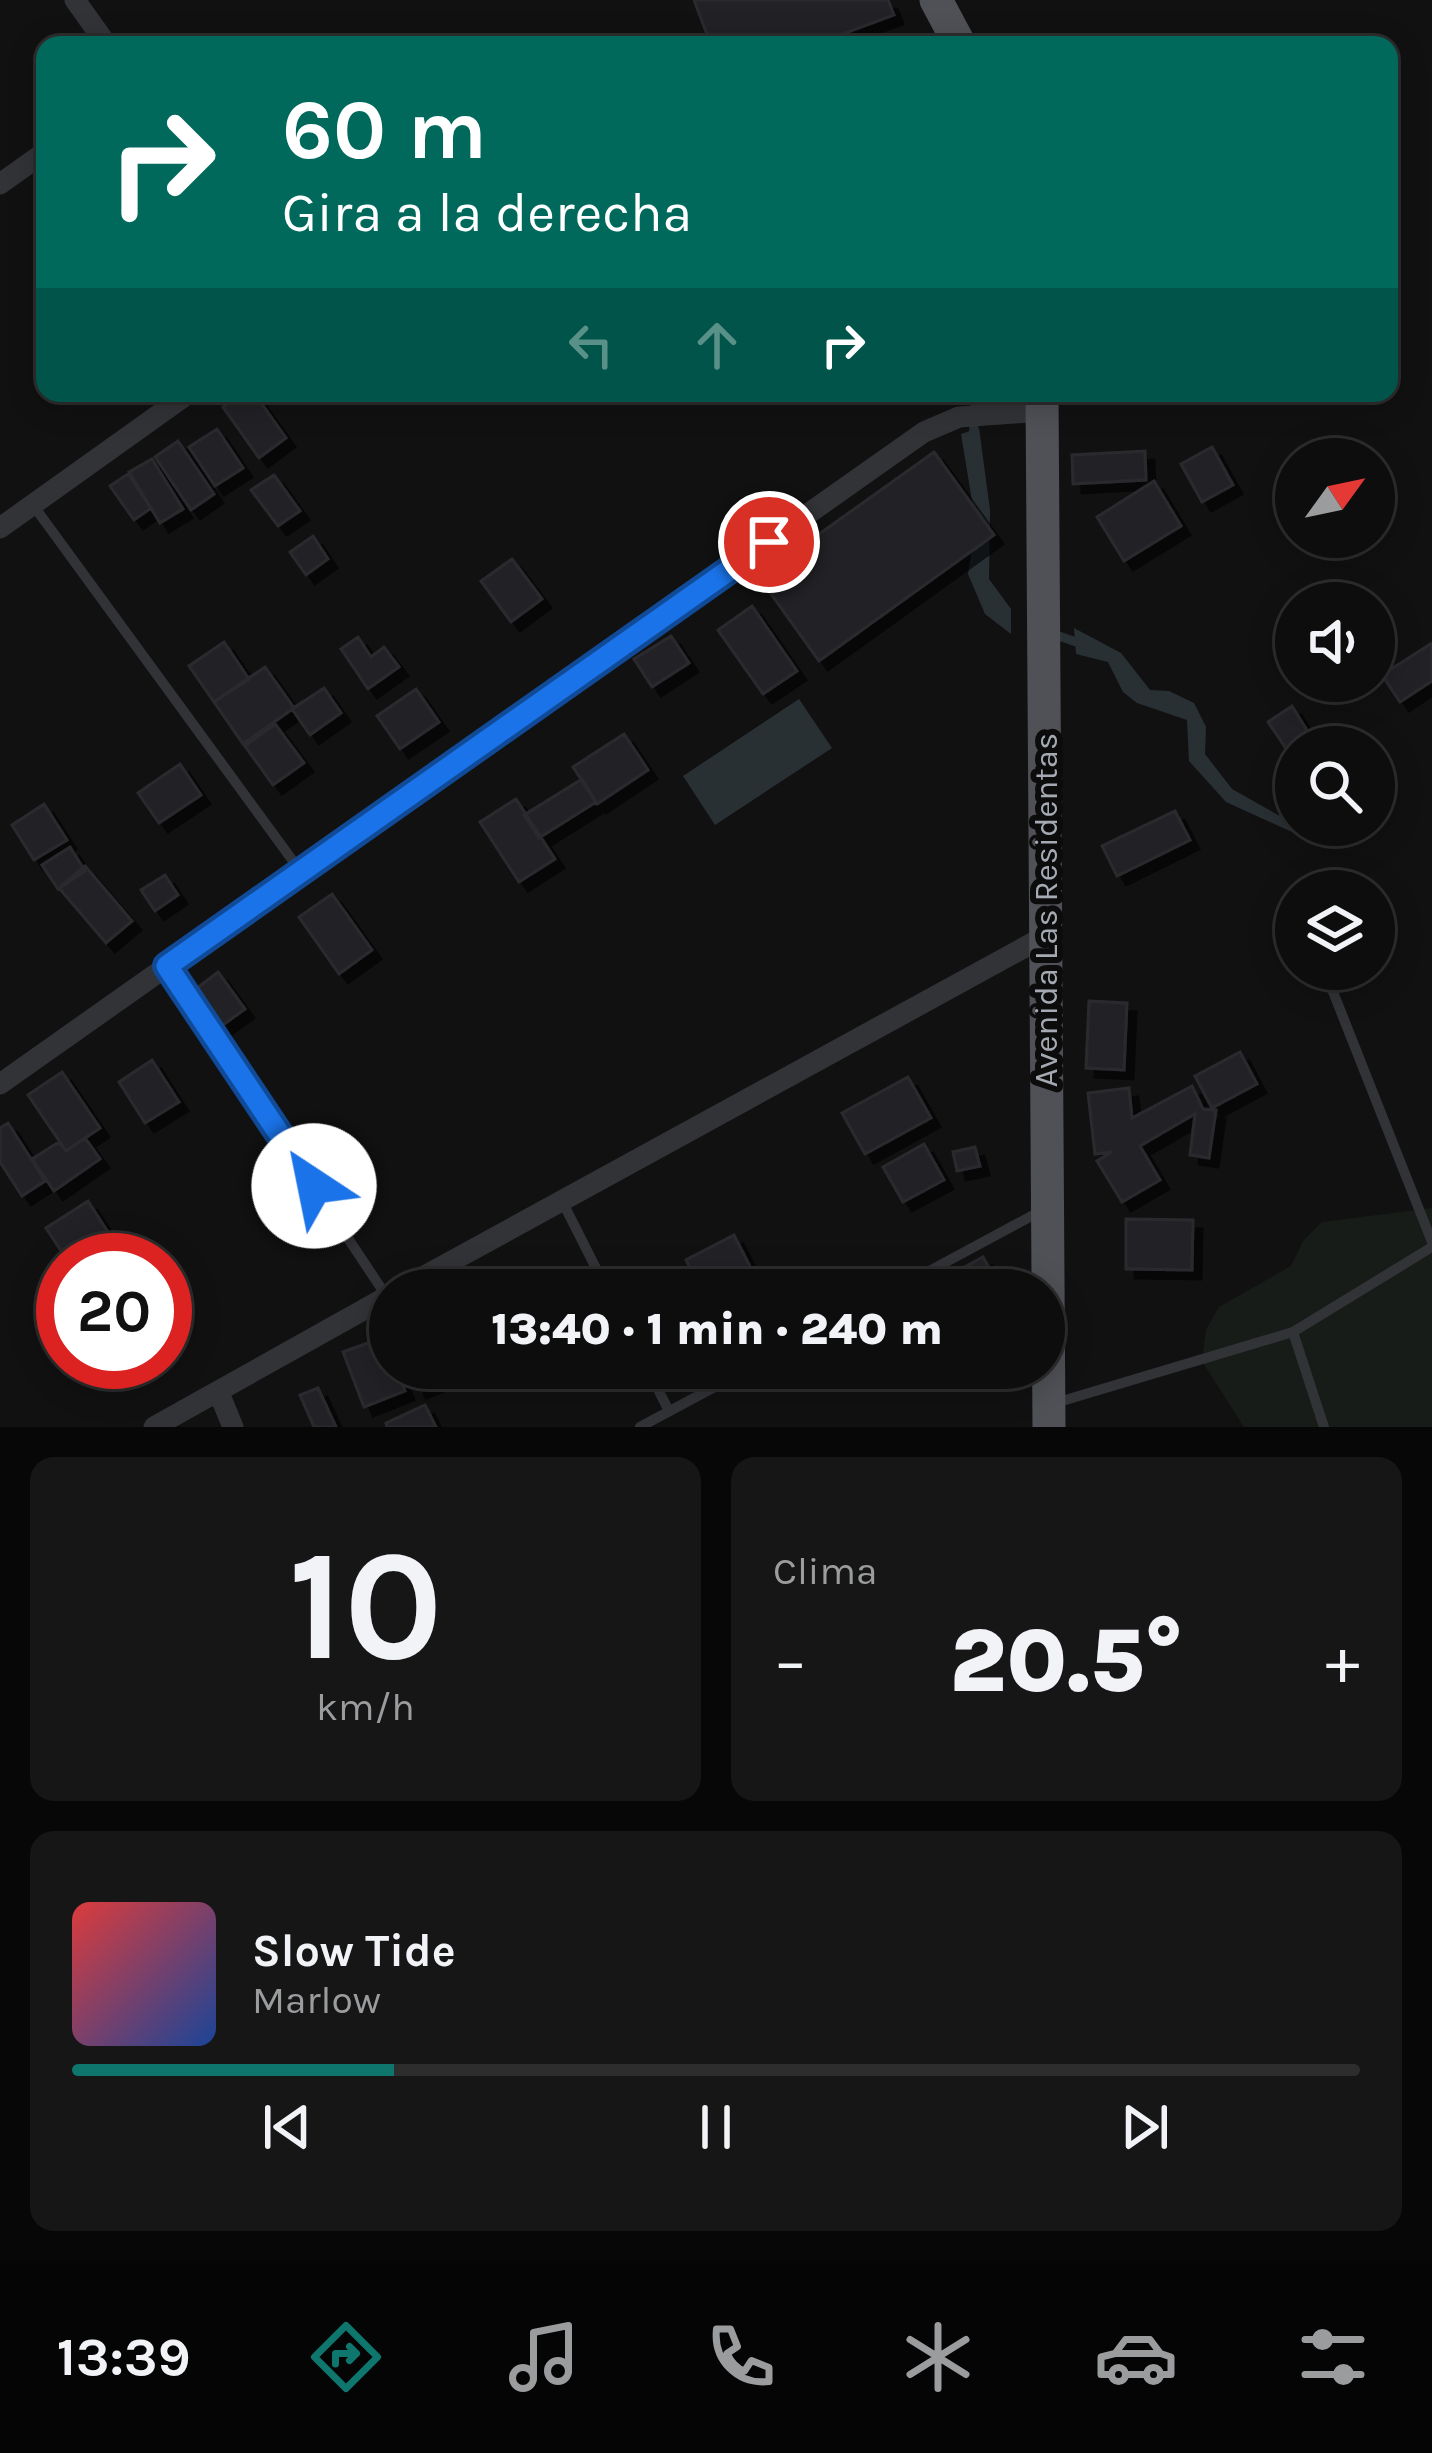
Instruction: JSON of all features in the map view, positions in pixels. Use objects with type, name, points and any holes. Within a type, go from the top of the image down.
[{"type":"main road","points":[[936,0],[954,36]]},
{"type":"main road","name":"Avenida Las Residentas","points":[[1042,402],[1049,1416]]},
{"type":"street","points":[[75,0],[101,36]]},
{"type":"street","points":[[0,184],[36,158]]},
{"type":"street","points":[[0,528],[176,402]]},
{"type":"street","points":[[4,1074],[167,966],[924,432],[959,417],[1042,402]]},
{"type":"street","points":[[436,1269],[1047,935]]},
{"type":"street","points":[[154,1427],[369,1307]]},
{"type":"street","points":[[219,1393],[232,1427]]},
{"type":"lane","points":[[33,505],[301,872]]},
{"type":"lane","points":[[167,966],[375,1269]]},
{"type":"lane","points":[[1049,1416],[1293,1331],[1432,1245],[1332,990]]},
{"type":"lane","points":[[560,1198],[596,1269]]},
{"type":"lane","points":[[933,1269],[1046,1208]]},
{"type":"lane","points":[[1293,1331],[1324,1427]]},
{"type":"lane","points":[[658,1389],[669,1412]]},
{"type":"lane","points":[[640,1427],[711,1389]]},
{"type":"shaded area","points":[[979,428],[990,510],[989,579],[1011,609],[1011,634],[985,614],[968,574],[976,525],[961,434]]},
{"type":"shaded area","points":[[1074,628],[1121,653],[1150,690],[1169,691],[1194,703],[1206,727],[1205,754],[1232,789],[1275,813],[1275,824],[1226,802],[1189,761],[1187,720],[1137,703],[1123,692],[1108,662],[1076,654]]},
{"type":"shaded area","points":[[799,699],[832,748],[715,825],[683,776]]},
{"type":"shaded area","points":[[1432,1208],[1432,1427],[1244,1427],[1202,1361],[1206,1330],[1219,1307],[1291,1266],[1303,1241],[1322,1222]]},
{"type":"building","points":[[694,0],[888,0],[894,15],[837,36],[708,36]]},
{"type":"building","points":[[230,402],[260,402],[286,438],[259,458],[223,407]]},
{"type":"building","points":[[217,429],[243,468],[215,486],[189,447]]},
{"type":"building","points":[[178,441],[214,494],[191,510],[155,457]]},
{"type":"building","points":[[1212,447],[1233,485],[1202,502],[1181,464]]},
{"type":"building","points":[[1145,451],[1146,480],[1073,484],[1072,455]]},
{"type":"building","points":[[934,452],[994,535],[819,661],[759,577]]},
{"type":"building","points":[[152,459],[183,509],[160,523],[129,472]]},
{"type":"building","points":[[128,474],[151,508],[134,520],[110,486]]},
{"type":"building","points":[[274,475],[300,511],[278,526],[251,490]]},
{"type":"building","points":[[1154,481],[1181,526],[1124,561],[1097,517]]},
{"type":"building","points":[[313,536],[328,559],[306,575],[290,552]]},
{"type":"building","points":[[512,559],[542,599],[511,622],[481,581]]},
{"type":"building","points":[[752,606],[797,671],[763,694],[718,630]]},
{"type":"building","points":[[671,636],[689,663],[652,687],[634,659]]},
{"type":"building","points":[[358,637],[371,657],[384,647],[399,667],[368,689],[341,649]]},
{"type":"building","points":[[224,642],[249,679],[214,702],[189,666]]},
{"type":"building","points":[[1432,643],[1432,681],[1400,702],[1395,694],[1395,667]]},
{"type":"building","points":[[265,667],[294,708],[243,744],[214,702]]},
{"type":"building","points":[[324,688],[341,713],[310,735],[292,709]]},
{"type":"building","points":[[416,689],[439,722],[400,749],[377,716]]},
{"type":"building","points":[[1292,706],[1304,726],[1275,726],[1275,732],[1268,722]]},
{"type":"building","points":[[275,724],[304,763],[273,785],[245,746]]},
{"type":"building","points":[[624,734],[648,770],[597,804],[573,767]]},
{"type":"building","points":[[180,764],[201,795],[159,823],[138,793]]},
{"type":"building","points":[[582,779],[596,802],[539,838],[524,815]]},
{"type":"building","points":[[516,799],[555,859],[519,882],[480,822]]},
{"type":"building","points":[[44,804],[67,840],[34,860],[12,825]]},
{"type":"building","points":[[1175,811],[1190,840],[1117,876],[1102,846]]},
{"type":"building","points":[[70,847],[85,871],[58,889],[42,865]]},
{"type":"building","points":[[85,866],[132,921],[106,943],[59,888]]},
{"type":"building","points":[[165,875],[178,895],[155,911],[141,890]]},
{"type":"building","points":[[332,894],[372,950],[339,974],[299,917]]},
{"type":"building","points":[[218,972],[245,1009],[219,1028],[193,991]]},
{"type":"building","points":[[1089,1001],[1127,1003],[1124,1070],[1086,1068]]},
{"type":"building","points":[[1240,1052],[1257,1084],[1212,1108],[1195,1076]]},
{"type":"building","points":[[152,1060],[179,1102],[145,1123],[119,1082]]},
{"type":"building","points":[[62,1072],[100,1128],[66,1151],[28,1095]]},
{"type":"building","points":[[908,1077],[931,1118],[865,1154],[842,1113]]},
{"type":"building","points":[[1192,1086],[1203,1109],[1216,1110],[1209,1158],[1190,1155],[1195,1114],[1140,1146],[1160,1180],[1122,1202],[1097,1161],[1112,1152],[1095,1154],[1088,1093],[1129,1088],[1132,1118]]},
{"type":"building","points":[[8,1123],[45,1181],[22,1196],[0,1162],[0,1128]]},
{"type":"building","points":[[85,1138],[100,1159],[54,1191],[32,1159],[59,1142],[66,1151]]},
{"type":"building","points":[[924,1144],[944,1180],[903,1202],[883,1167]]},
{"type":"building","points":[[975,1147],[980,1166],[957,1171],[953,1152]]},
{"type":"building","points":[[88,1201],[109,1233],[49,1233],[46,1228]]},
{"type":"building","points":[[1126,1219],[1193,1220],[1192,1270],[1126,1269]]},
{"type":"building","points":[[734,1235],[751,1269],[691,1269],[686,1260]]},
{"type":"building","points":[[983,1257],[990,1269],[961,1269]]},
{"type":"building","points":[[369,1342],[369,1389],[405,1391],[364,1407],[343,1352]]},
{"type":"building","points":[[318,1388],[336,1427],[314,1427],[300,1395]]},
{"type":"building","points":[[425,1405],[436,1427],[387,1427],[386,1423]]},
{"type":"waterway","points":[[973,440],[975,402]]},
{"type":"waterway","points":[[1050,633],[1085,645]]},
{"type":"route","points":[[314,1186],[167,966],[769,542]]}]
